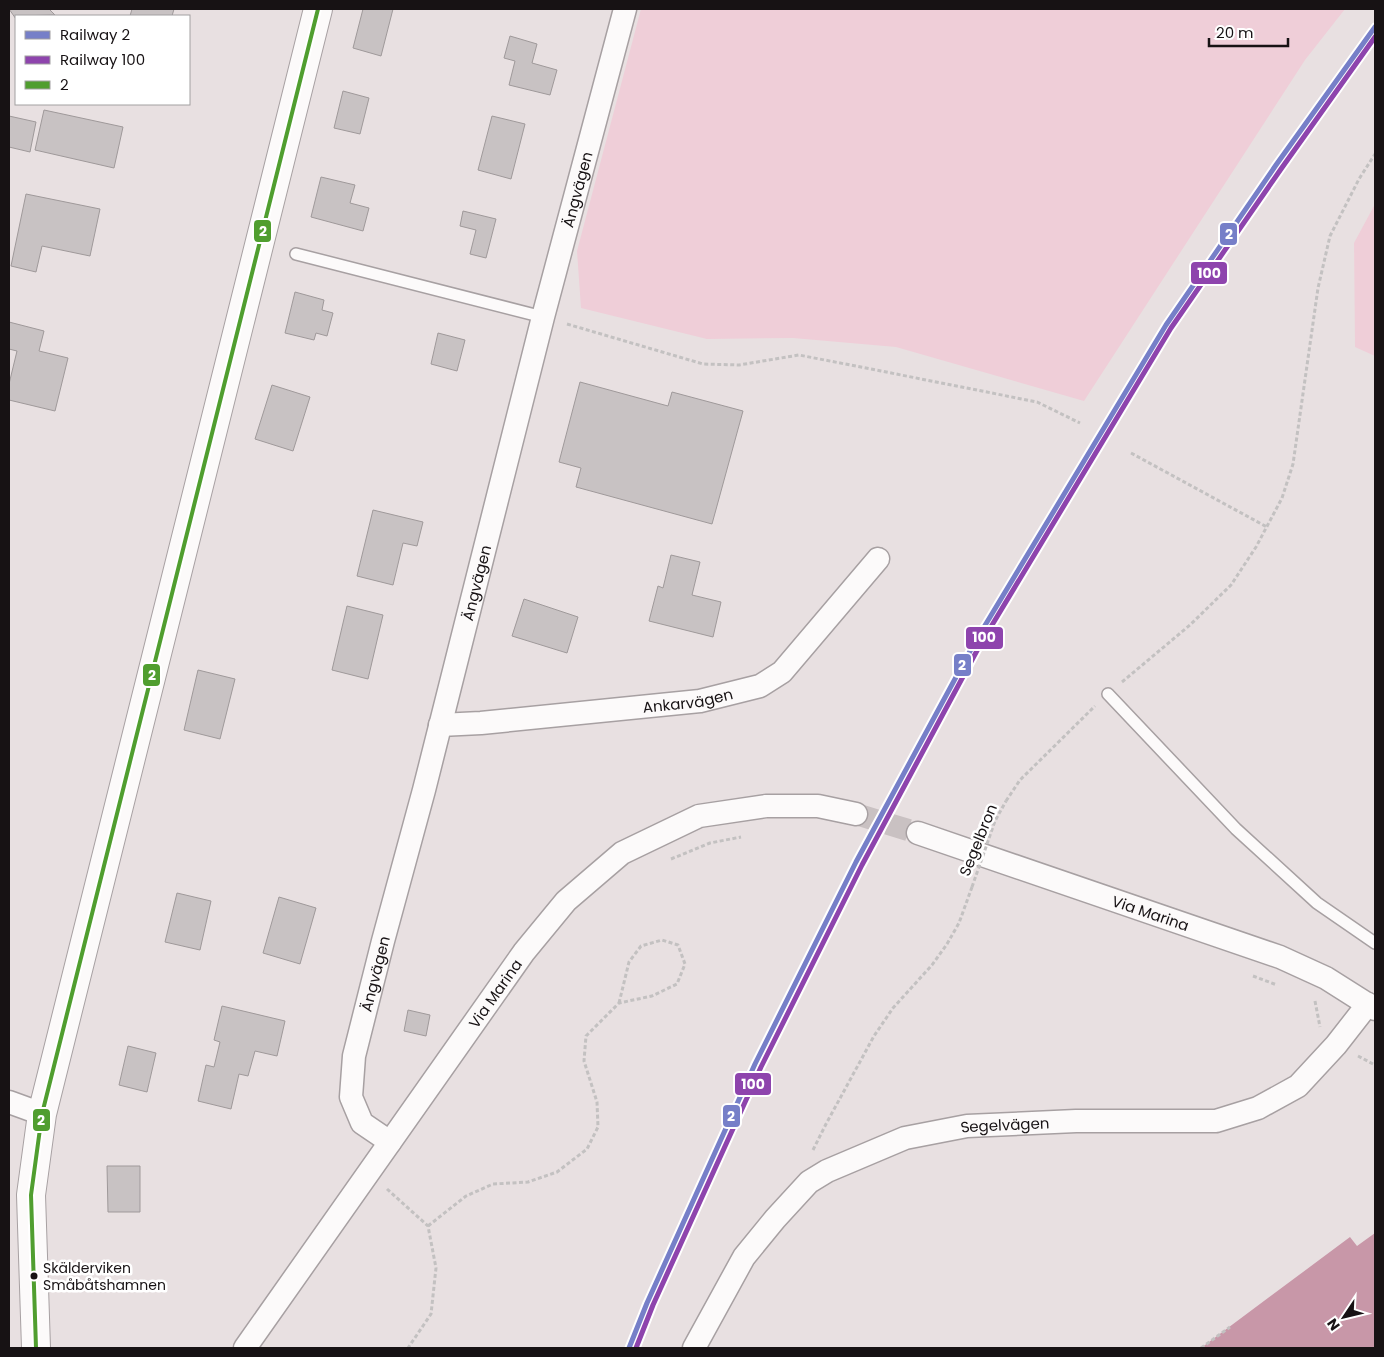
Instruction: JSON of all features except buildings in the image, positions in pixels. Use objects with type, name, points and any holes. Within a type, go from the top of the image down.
[{"type":"street","points":[[36,1348],[31,1195],[42,1114],[318,9]]},
{"type":"street","name":"Ängvägen","points":[[390,1142],[362,1123],[351,1097],[354,1056],[543,318],[625,9]]},
{"type":"street","name":"Ankarvägen","points":[[440,725],[481,724],[700,701],[760,686],[782,672],[878,559]]},
{"type":"street","name":"Via Marina","points":[[245,1348],[524,952],[566,901],[622,853],[699,816],[766,806],[818,806],[856,814]]},
{"type":"street","name":"Via Marina","points":[[918,833],[1280,957],[1326,978],[1371,1007]]},
{"type":"street","name":"Segelvägen","points":[[694,1348],[744,1257],[809,1182],[826,1171],[905,1138],[967,1126],[1076,1121],[1216,1121],[1258,1108],[1298,1086],[1371,1007]]},
{"type":"street","points":[[9,1102],[42,1114]]},
{"type":"lane","points":[[296,254],[543,318]]},
{"type":"lane","points":[[1108,694],[1236,829],[1317,902],[1375,943]]},
{"type":"path","name":"Segelbron","points":[[809,1182],[814,1149],[874,1036],[893,1008],[932,965],[947,944],[959,922],[995,821],[1020,780],[1108,694],[1190,624],[1231,585],[1267,527],[1282,498],[1293,464],[1318,288],[1330,236],[1359,179],[1375,154]]},
{"type":"path","points":[[543,318],[704,364],[739,365],[799,355],[1037,402],[1080,423]]},
{"type":"path","points":[[1131,453],[1267,527]]},
{"type":"path","points":[[667,861],[710,843],[744,836]]},
{"type":"path","points":[[428,1226],[466,1196],[493,1184],[528,1182],[557,1172],[587,1149],[598,1127],[597,1102],[584,1060],[586,1036],[619,1003],[630,962],[641,946],[662,940],[678,945],[685,964],[678,984],[652,996],[619,1003]]},
{"type":"path","points":[[385,1187],[428,1226],[436,1268],[432,1314],[408,1348]]},
{"type":"path","points":[[1201,1348],[1230,1327]]},
{"type":"shaded area","points":[[641,9],[1345,9],[1305,60],[1084,401],[896,347],[793,338],[707,339],[581,308],[577,251]]},
{"type":"shaded area","points":[[1375,204],[1375,356],[1355,347],[1354,243]]},
{"type":"shaded area","points":[[1375,1233],[1375,1348],[1201,1348],[1350,1237],[1357,1246]]},
{"type":"tunnel","points":[[856,814],[918,833]]},
{"type":"rail line","name":"2","points":[[629,1348],[647,1303],[755,1064],[856,862],[975,642],[1166,325],[1276,165],[1375,27]]},
{"type":"rail line","name":"100","points":[[636,1348],[653,1305],[761,1067],[862,865],[980,645],[1171,328],[1375,37]]},
{"type":"transit line","name":"2","points":[[36,1348],[31,1195],[42,1114],[318,9]]},
{"type":"place","name":"Skälderviken Småbåtshamnen","points":[[34,1276]]}]
